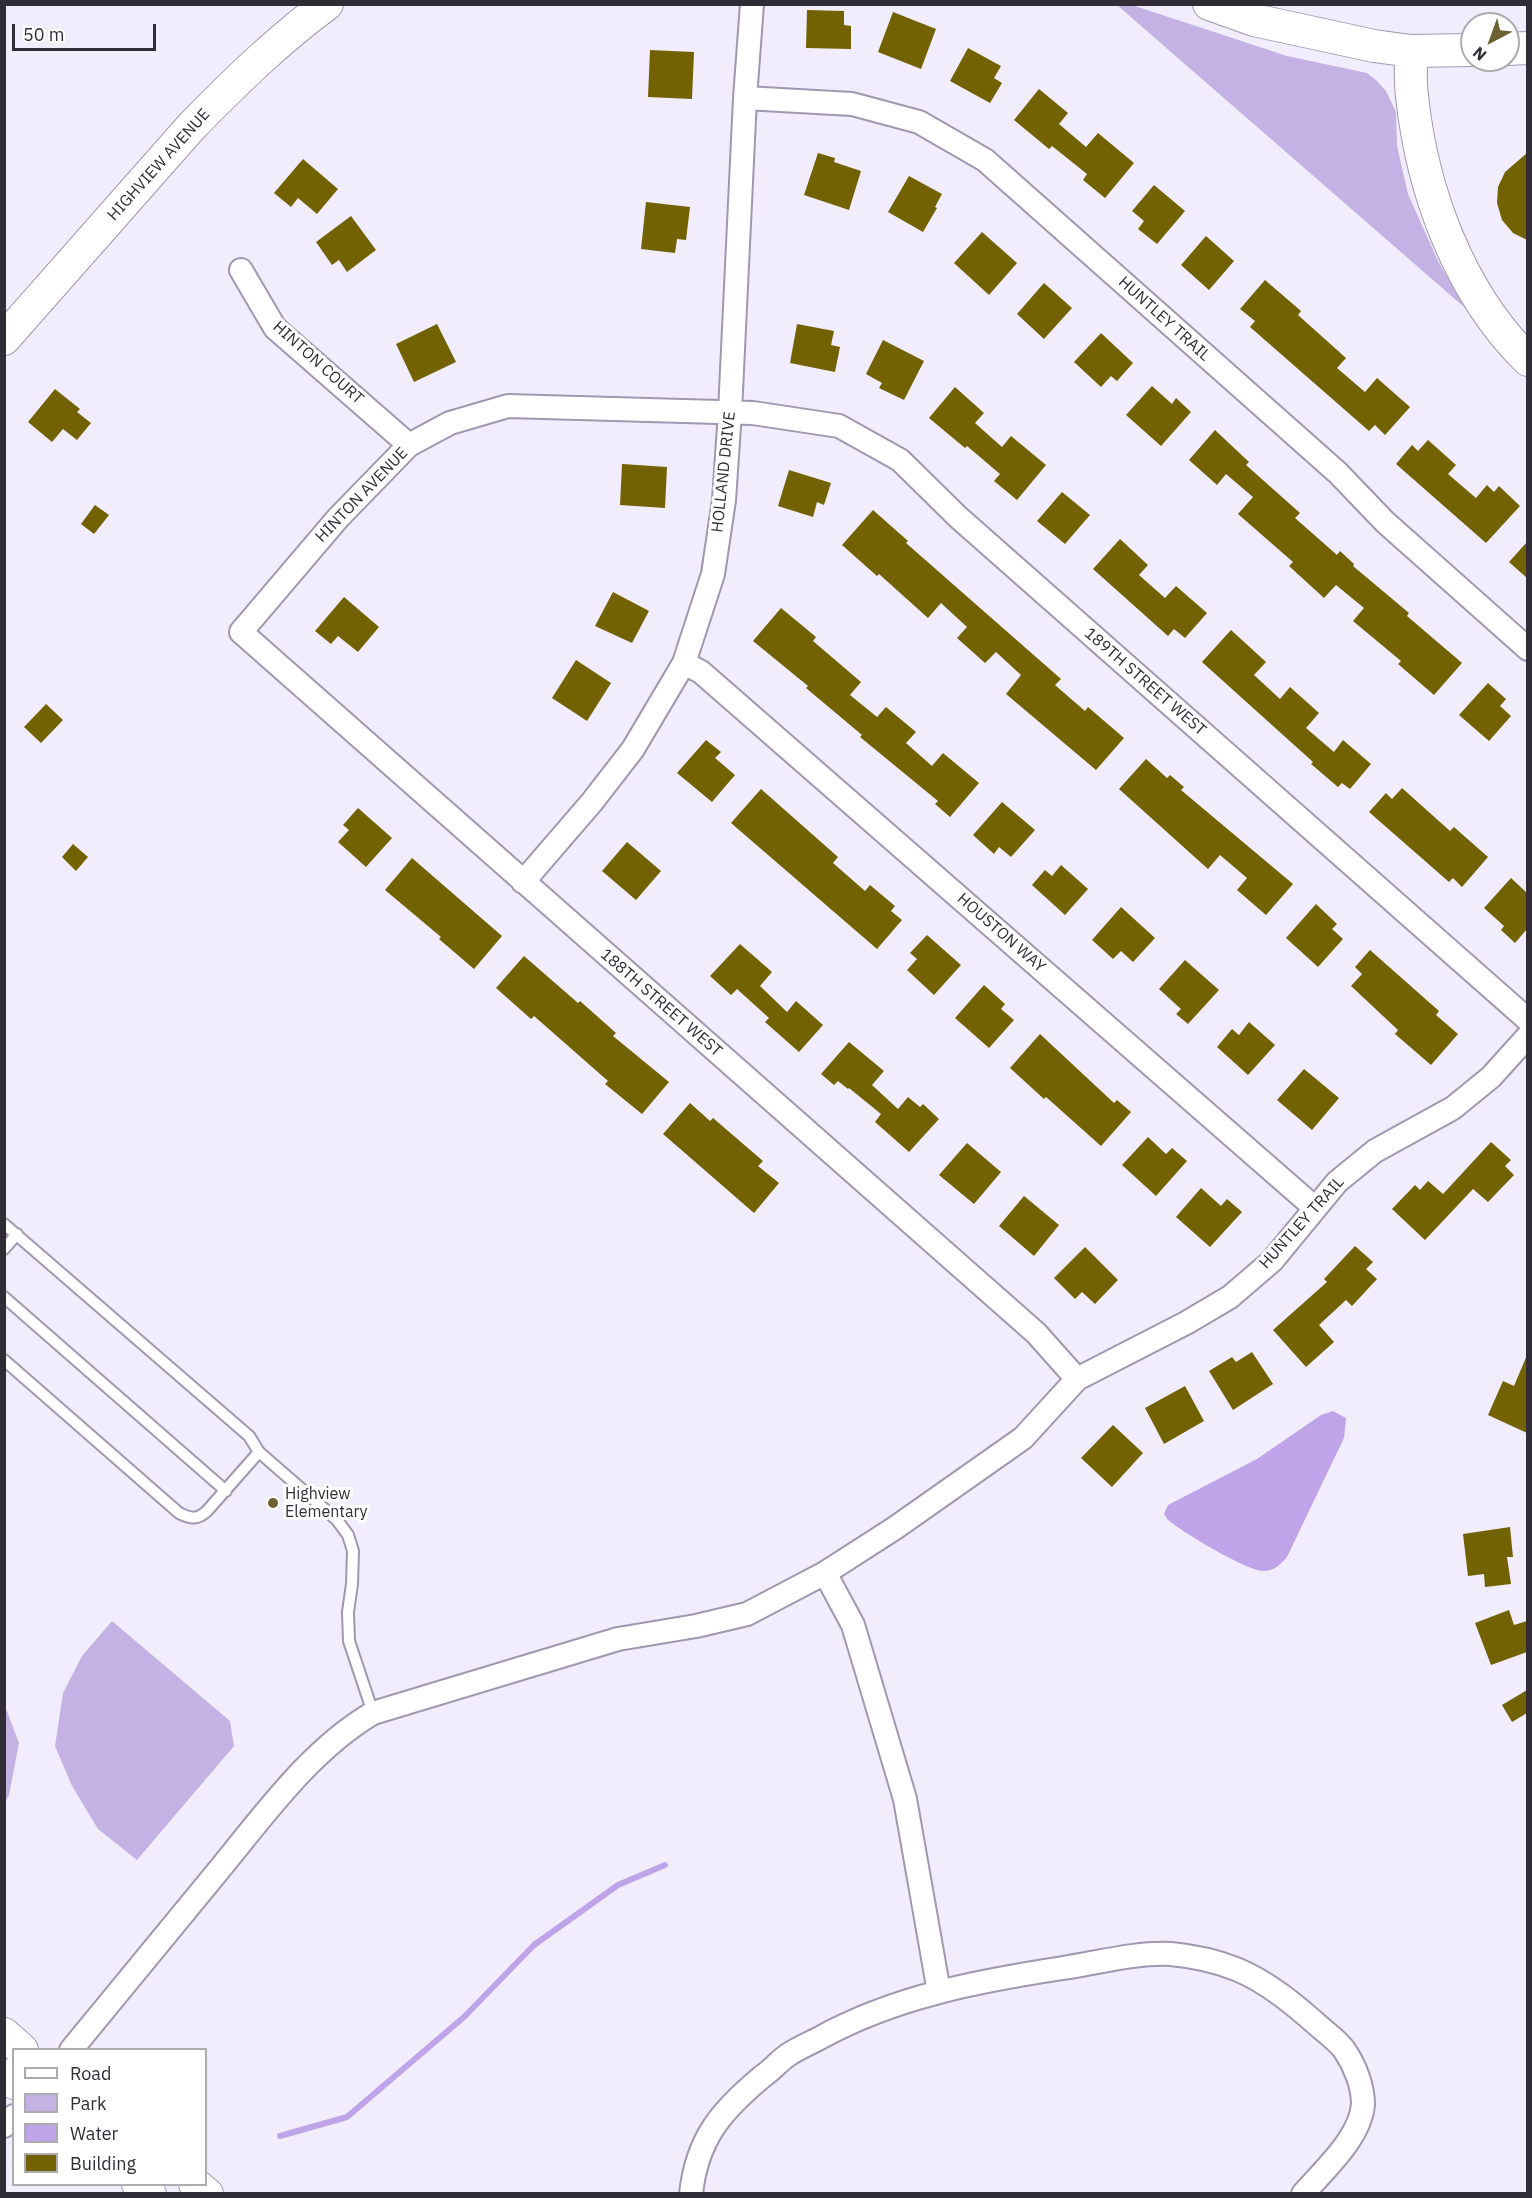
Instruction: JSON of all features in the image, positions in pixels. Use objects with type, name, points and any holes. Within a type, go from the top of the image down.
[{"type":"street","name":"HIGHVIEW AVENUE","points":[[4,339],[205,113],[263,55],[327,4]]},
{"type":"street","name":"HOLLAND DRIVE","points":[[523,882],[592,802],[633,748],[684,663],[712,574],[724,500],[752,4]]},
{"type":"street","points":[[1209,4],[1254,20],[1374,46],[1411,51],[1460,50]]},
{"type":"street","points":[[1411,51],[1412,96],[1427,177],[1442,225],[1454,253],[1480,300],[1527,360]]},
{"type":"street","name":"HUNTLEY TRAIL","points":[[745,98],[852,104],[919,122],[985,160],[1338,473],[1385,522],[1527,650]]},
{"type":"street","name":"HINTON COURT","points":[[241,270],[275,328],[409,445]]},
{"type":"street","name":"HINTON AVENUE","points":[[241,632],[338,518],[409,445],[450,423],[508,406],[730,412]]},
{"type":"street","name":"189TH STREET WEST","points":[[730,412],[753,413],[839,426],[900,460],[958,517],[1527,1020]]},
{"type":"street","name":"188TH STREET WEST","points":[[241,632],[1036,1333],[1077,1379]]},
{"type":"street","name":"HOUSTON WAY","points":[[684,663],[701,672],[1316,1208]]},
{"type":"street","name":"HUNTLEY TRAIL","points":[[72,2048],[251,1830],[296,1779],[335,1740],[374,1713],[618,1639],[696,1626],[747,1614],[825,1573],[895,1528],[1023,1438],[1077,1379],[1186,1323],[1230,1297],[1272,1261],[1337,1182],[1375,1151],[1453,1108],[1491,1077],[1527,1036]]},
{"type":"street","points":[[825,1573],[853,1625],[905,1799],[939,1992]]},
{"type":"street","points":[[691,2193],[699,2154],[723,2112],[788,2055],[871,2013],[939,1992],[1011,1976],[1169,1954],[1200,1958],[1235,1968],[1263,1982],[1291,2002],[1344,2048],[1354,2066],[1362,2089],[1363,2106],[1357,2124],[1346,2144],[1303,2193]]},
{"type":"street","points":[[4,2034],[21,2048]]},
{"type":"lane","points":[[4,1224],[249,1436],[259,1452],[337,1520],[348,1535],[353,1551],[348,1612],[349,1641],[374,1713]]},
{"type":"lane","points":[[4,1249],[17,1234]]},
{"type":"lane","points":[[4,1297],[226,1491]]},
{"type":"lane","points":[[4,1360],[179,1513],[189,1518],[200,1518],[259,1452]]},
{"type":"green space","points":[[1117,5],[1132,5],[1287,56],[1367,73],[1376,80],[1386,91],[1396,112],[1397,146],[1408,194],[1438,261],[1464,307]]},
{"type":"green space","points":[[112,1621],[230,1721],[234,1746],[137,1860],[98,1829],[72,1786],[55,1746],[63,1693],[82,1656]]},
{"type":"green space","points":[[5,1706],[19,1743],[9,1795],[5,1803]]},
{"type":"water","points":[[1333,1411],[1346,1418],[1344,1438],[1287,1557],[1276,1567],[1263,1571],[1229,1558],[1167,1519],[1164,1514],[1168,1505],[1257,1459],[1321,1415]]},
{"type":"building","points":[[807,10],[844,11],[844,25],[851,26],[851,49],[806,48]]},
{"type":"building","points":[[893,12],[936,29],[921,69],[878,52]]},
{"type":"building","points":[[968,48],[1001,66],[994,78],[1002,83],[990,103],[950,81]]},
{"type":"building","points":[[650,50],[694,52],[692,99],[648,97]]},
{"type":"building","points":[[1039,89],[1068,113],[1059,124],[1086,147],[1098,133],[1134,163],[1105,198],[1083,180],[1087,174],[1052,146],[1049,149],[1014,120]]},
{"type":"building","points":[[818,153],[835,158],[834,162],[861,171],[849,210],[804,195]]},
{"type":"building","points":[[1527,153],[1527,240],[1513,233],[1502,220],[1497,203],[1498,187],[1505,172]]},
{"type":"building","points":[[303,159],[338,189],[317,214],[298,198],[291,207],[274,193]]},
{"type":"building","points":[[909,176],[942,194],[923,232],[888,212]]},
{"type":"building","points":[[1154,185],[1185,211],[1157,244],[1138,229],[1144,221],[1132,211]]},
{"type":"building","points":[[646,202],[690,207],[686,240],[677,239],[675,253],[641,249]]},
{"type":"building","points":[[351,216],[376,250],[347,272],[339,260],[332,265],[316,242]]},
{"type":"building","points":[[982,232],[1017,263],[989,295],[954,263]]},
{"type":"building","points":[[1206,236],[1234,261],[1209,290],[1181,265]]},
{"type":"building","points":[[1265,280],[1301,311],[1298,315],[1346,358],[1337,368],[1365,392],[1377,378],[1410,407],[1385,435],[1375,425],[1369,431],[1250,327],[1255,321],[1240,309]]},
{"type":"building","points":[[1044,283],[1072,308],[1044,339],[1017,314]]},
{"type":"building","points":[[437,324],[456,362],[414,382],[396,344]]},
{"type":"building","points":[[797,324],[834,331],[831,345],[840,347],[835,372],[790,363]]},
{"type":"building","points":[[1101,333],[1133,363],[1117,381],[1111,376],[1101,387],[1074,362]]},
{"type":"building","points":[[883,340],[924,361],[904,400],[879,388],[882,383],[866,374]]},
{"type":"building","points":[[1152,386],[1172,404],[1176,398],[1191,412],[1161,446],[1126,415]]},
{"type":"building","points":[[955,387],[984,413],[975,423],[1002,447],[1011,436],[1046,465],[1017,500],[994,481],[1000,474],[929,418]]},
{"type":"building","points":[[55,389],[80,409],[77,412],[91,423],[77,440],[63,429],[52,442],[28,422]]},
{"type":"building","points":[[1215,430],[1249,462],[1246,465],[1300,513],[1295,518],[1337,555],[1340,551],[1354,564],[1353,566],[1409,613],[1407,616],[1462,663],[1434,695],[1398,664],[1401,661],[1353,621],[1364,608],[1336,585],[1324,598],[1289,566],[1293,562],[1238,514],[1253,497],[1226,474],[1217,485],[1189,460]]},
{"type":"building","points":[[1428,440],[1456,465],[1448,474],[1476,498],[1487,485],[1494,492],[1499,486],[1520,506],[1486,543],[1396,464],[1412,445],[1418,451]]},
{"type":"building","points":[[622,464],[667,467],[665,508],[620,505]]},
{"type":"building","points":[[789,470],[831,483],[824,505],[817,502],[813,517],[778,506]]},
{"type":"building","points":[[1062,492],[1090,515],[1065,544],[1037,521]]},
{"type":"building","points":[[95,505],[109,515],[94,534],[81,524]]},
{"type":"building","points":[[873,510],[908,541],[906,543],[1061,679],[1055,685],[1085,711],[1088,707],[1124,738],[1096,770],[1006,694],[1021,675],[996,652],[985,663],[957,638],[967,627],[941,603],[928,618],[879,574],[877,576],[842,545]]},
{"type":"building","points":[[1120,539],[1148,565],[1139,575],[1165,598],[1176,586],[1207,613],[1185,638],[1174,629],[1168,636],[1093,569]]},
{"type":"building","points":[[1527,542],[1527,578],[1509,562]]},
{"type":"building","points":[[613,592],[649,611],[632,643],[595,626]]},
{"type":"building","points":[[344,597],[379,627],[358,652],[338,636],[331,644],[315,631]]},
{"type":"building","points":[[781,608],[816,637],[813,641],[861,682],[850,695],[877,717],[886,707],[916,732],[906,743],[932,766],[943,753],[979,783],[950,817],[935,804],[938,801],[860,737],[862,735],[806,688],[808,686],[753,641]]},
{"type":"building","points":[[1231,630],[1266,662],[1254,675],[1280,699],[1290,687],[1319,713],[1306,728],[1334,752],[1343,740],[1371,764],[1350,789],[1342,783],[1338,787],[1311,764],[1313,762],[1202,662]]},
{"type":"building","points":[[576,660],[611,683],[587,721],[552,698]]},
{"type":"building","points":[[1488,683],[1506,699],[1500,706],[1511,716],[1489,741],[1459,715]]},
{"type":"building","points":[[46,704],[63,720],[41,743],[24,727]]},
{"type":"building","points":[[706,740],[721,752],[715,758],[735,775],[712,802],[677,773]]},
{"type":"building","points":[[1146,759],[1167,778],[1170,775],[1184,787],[1181,790],[1293,884],[1266,915],[1237,890],[1247,878],[1220,855],[1208,869],[1119,789]]},
{"type":"building","points":[[1402,788],[1450,831],[1454,827],[1488,857],[1462,887],[1453,878],[1449,882],[1369,812],[1386,793],[1392,799]]},
{"type":"building","points":[[761,789],[838,857],[833,863],[865,891],[870,885],[895,906],[891,911],[902,920],[877,949],[731,823]]},
{"type":"building","points":[[1002,802],[1035,830],[1011,857],[999,847],[994,854],[973,835]]},
{"type":"building","points":[[358,808],[392,838],[366,867],[338,842],[349,830],[343,825]]},
{"type":"building","points":[[627,842],[661,871],[636,900],[602,871]]},
{"type":"building","points":[[73,844],[88,857],[76,871],[62,857]]},
{"type":"building","points":[[412,858],[502,936],[474,969],[439,939],[441,937],[385,890]]},
{"type":"building","points":[[1061,865],[1088,889],[1065,915],[1032,885],[1045,870],[1052,876]]},
{"type":"building","points":[[1511,878],[1527,893],[1527,929],[1515,943],[1501,930],[1504,926],[1484,908]]},
{"type":"building","points":[[1316,904],[1337,924],[1332,929],[1343,939],[1318,967],[1286,938]]},
{"type":"building","points":[[1121,907],[1155,938],[1133,962],[1121,951],[1113,959],[1092,940]]},
{"type":"building","points":[[927,935],[961,965],[934,995],[907,970],[917,959],[910,953]]},
{"type":"building","points":[[740,944],[772,972],[760,986],[787,1012],[796,1001],[823,1025],[799,1052],[765,1022],[769,1018],[737,989],[731,995],[710,976]]},
{"type":"building","points":[[1370,950],[1439,1011],[1436,1015],[1458,1034],[1431,1065],[1395,1034],[1398,1030],[1351,986],[1362,974],[1355,967]]},
{"type":"building","points":[[524,956],[578,1003],[580,1001],[616,1033],[613,1036],[669,1082],[642,1114],[605,1084],[608,1081],[534,1016],[531,1019],[496,988]]},
{"type":"building","points":[[1185,960],[1219,990],[1188,1024],[1176,1014],[1181,1009],[1159,989]]},
{"type":"building","points":[[984,985],[1005,1004],[1001,1009],[1014,1020],[989,1048],[955,1018]]},
{"type":"building","points":[[1249,1022],[1275,1045],[1248,1075],[1217,1047],[1232,1029],[1239,1035]]},
{"type":"building","points":[[1040,1034],[1114,1103],[1117,1100],[1131,1112],[1101,1146],[1010,1068]]},
{"type":"building","points":[[849,1042],[884,1071],[872,1085],[898,1109],[908,1097],[920,1107],[923,1104],[939,1119],[909,1152],[875,1122],[881,1114],[849,1088],[838,1081],[834,1085],[821,1074]]},
{"type":"building","points":[[1304,1069],[1339,1098],[1312,1130],[1277,1100]]},
{"type":"building","points":[[690,1103],[710,1121],[713,1118],[763,1161],[758,1166],[779,1183],[754,1213],[663,1134]]},
{"type":"building","points":[[1148,1137],[1166,1154],[1172,1148],[1187,1161],[1156,1196],[1122,1165]]},
{"type":"building","points":[[1491,1142],[1511,1160],[1505,1166],[1514,1175],[1488,1202],[1473,1189],[1425,1240],[1392,1209],[1415,1185],[1420,1190],[1428,1181],[1443,1194]]},
{"type":"building","points":[[967,1143],[1001,1172],[974,1204],[939,1175]]},
{"type":"building","points":[[1201,1188],[1221,1206],[1227,1199],[1242,1212],[1210,1247],[1176,1217]]},
{"type":"building","points":[[1024,1196],[1059,1225],[1034,1256],[999,1226]]},
{"type":"building","points":[[1355,1246],[1373,1262],[1366,1269],[1377,1279],[1352,1306],[1346,1300],[1319,1325],[1334,1342],[1306,1367],[1273,1330],[1327,1282],[1324,1279]]},
{"type":"building","points":[[1085,1247],[1118,1280],[1095,1304],[1082,1292],[1075,1299],[1054,1278]]},
{"type":"building","points":[[1252,1352],[1273,1384],[1233,1410],[1209,1371],[1232,1357],[1236,1362]]},
{"type":"building","points":[[1527,1355],[1527,1433],[1488,1415],[1503,1381],[1514,1386]]},
{"type":"building","points":[[1185,1386],[1204,1421],[1164,1444],[1145,1408]]},
{"type":"building","points":[[1113,1425],[1143,1453],[1112,1487],[1081,1458]]},
{"type":"building","points":[[1510,1527],[1513,1557],[1507,1557],[1511,1584],[1485,1587],[1484,1574],[1468,1576],[1463,1534]]},
{"type":"building","points":[[1509,1610],[1514,1625],[1527,1621],[1527,1652],[1491,1665],[1475,1623]]},
{"type":"building","points":[[1527,1690],[1527,1713],[1512,1722],[1502,1705]]},
{"type":"waterway","points":[[280,2136],[347,2117],[464,2017],[534,1945],[618,1885],[665,1865]]},
{"type":"place","name":"Highview Elementary","points":[[273,1503]]}]
